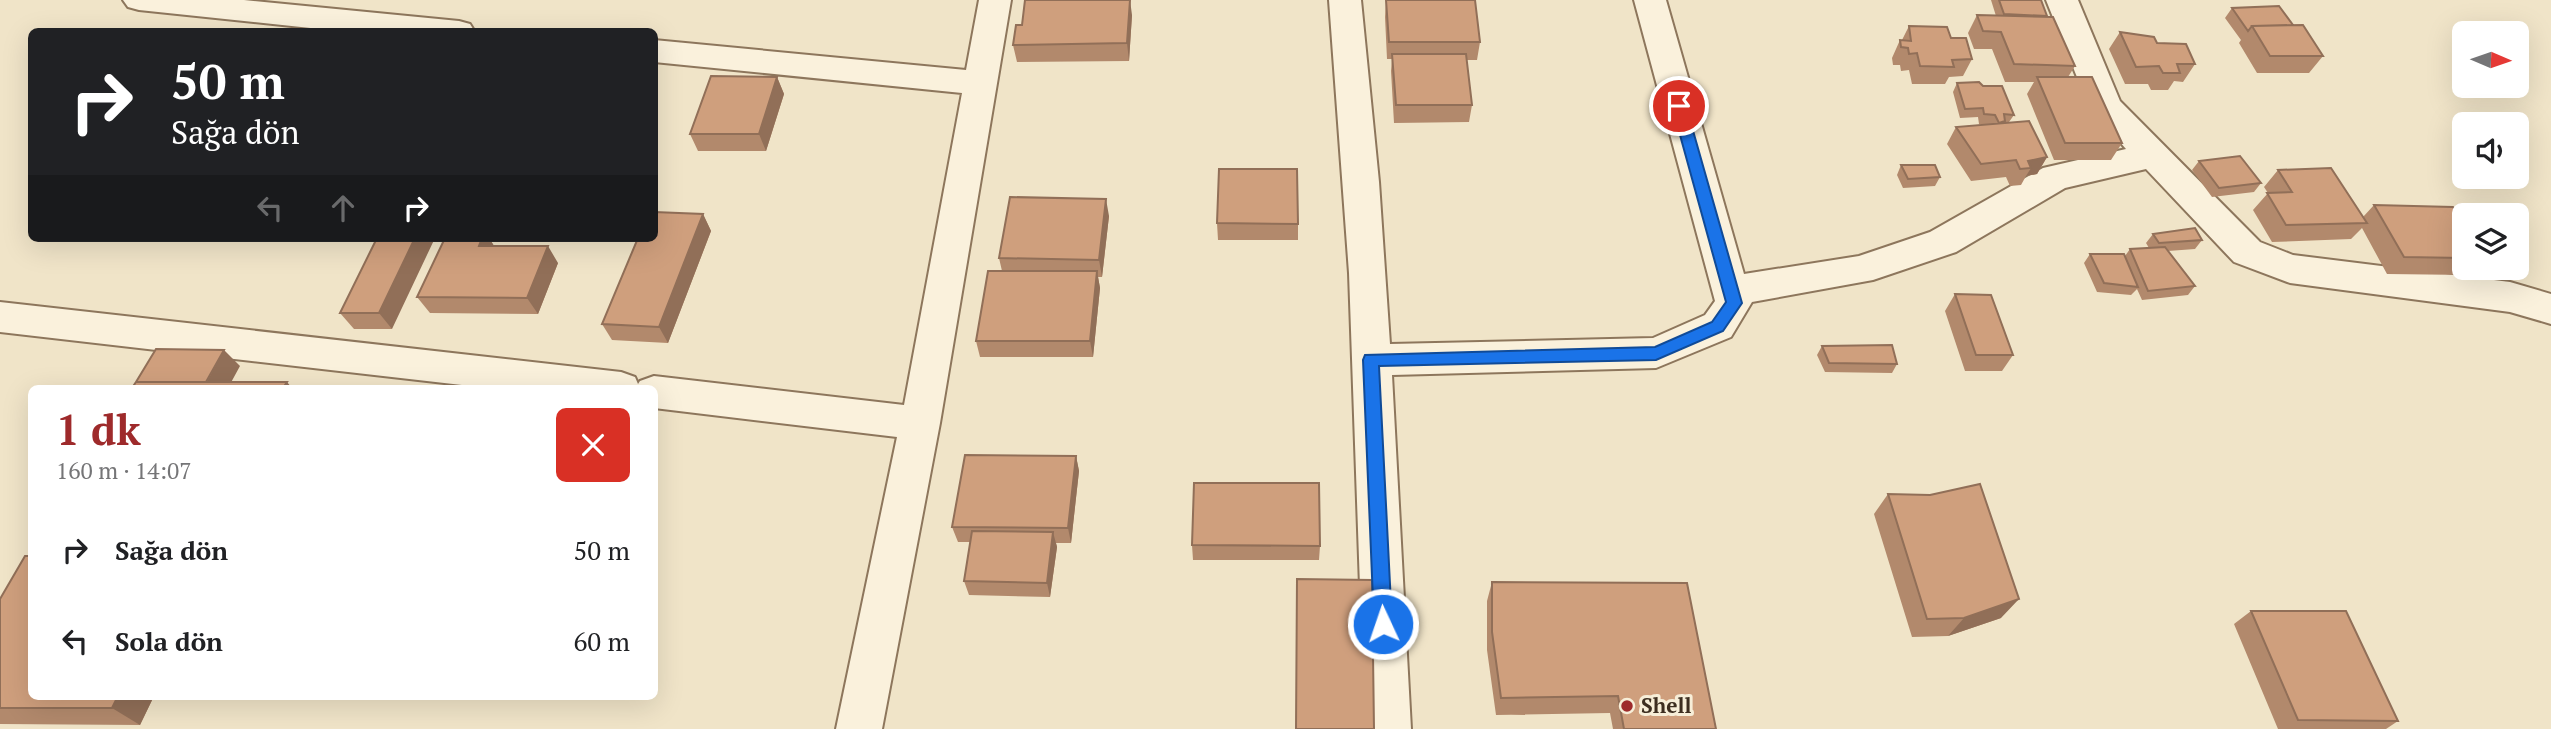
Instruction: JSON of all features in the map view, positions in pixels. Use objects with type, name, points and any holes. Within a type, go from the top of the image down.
[{"type":"street","points":[[139,0],[419,28]]},
{"type":"street","points":[[859,729],[920,423],[995,0]]},
{"type":"street","points":[[1345,0],[1353,81],[1371,360],[1388,729]]},
{"type":"street","points":[[1371,360],[1656,353],[1718,326],[1734,303],[1650,0]]},
{"type":"street","points":[[2063,0],[2106,107],[2247,252],[2290,269],[2510,297],[2551,309]]},
{"type":"street","points":[[658,51],[980,83]]},
{"type":"street","points":[[1731,291],[1860,270],[1943,242],[2055,177],[2153,155]]},
{"type":"street","points":[[0,317],[595,385]]},
{"type":"street","points":[[658,392],[920,423]]},
{"type":"building","points":[[1025,0],[1130,0],[1127,43],[1013,45],[1016,25],[1022,25]]},
{"type":"building","points":[[1386,0],[1475,0],[1480,42],[1389,42]]},
{"type":"building","points":[[1999,0],[2041,0],[2047,16],[2004,14]]},
{"type":"building","points":[[2279,6],[2293,25],[2252,26],[2248,31],[2232,8]]},
{"type":"building","points":[[1977,15],[2053,17],[2075,66],[2014,64],[2001,32],[1983,31]]},
{"type":"building","points":[[2303,25],[2323,56],[2270,56],[2252,26]]},
{"type":"building","points":[[1909,26],[1947,27],[1951,38],[1966,38],[1972,59],[1952,60],[1954,67],[1920,66],[1917,53],[1909,54],[1908,48],[1901,47],[1900,40],[1911,41]]},
{"type":"building","points":[[2120,32],[2154,37],[2157,43],[2186,44],[2195,64],[2177,64],[2180,73],[2163,73],[2159,66],[2136,67]]},
{"type":"building","points":[[1392,54],[1466,54],[1472,105],[1396,105]]},
{"type":"building","points":[[711,76],[777,77],[759,134],[690,134]]},
{"type":"building","points":[[2037,77],[2092,77],[2122,143],[2065,143]]},
{"type":"building","points":[[1979,82],[1983,86],[2002,86],[2014,115],[2004,114],[2005,121],[1999,123],[1995,115],[1984,114],[1983,108],[1965,109],[1957,83]]},
{"type":"building","points":[[2029,121],[2047,157],[2028,161],[2031,168],[2020,169],[2016,160],[1981,164],[1956,127]]},
{"type":"building","points":[[2240,156],[2261,183],[2219,188],[2199,161]]},
{"type":"building","points":[[1901,165],[1935,165],[1940,177],[1908,179]]},
{"type":"building","points":[[2331,168],[2367,223],[2286,225],[2267,193],[2292,192],[2278,170]]},
{"type":"building","points":[[1219,169],[1297,169],[1298,224],[1217,223]]},
{"type":"building","points":[[1010,197],[1106,199],[1099,260],[999,258]]},
{"type":"building","points":[[2374,205],[2452,207],[2452,258],[2404,257]]},
{"type":"building","points":[[658,212],[703,214],[659,327],[602,324],[636,242],[658,242]]},
{"type":"building","points":[[2195,228],[2202,240],[2159,243],[2153,234]]},
{"type":"building","points":[[375,242],[413,242],[379,313],[340,313]]},
{"type":"building","points":[[443,242],[480,242],[479,246],[548,246],[527,298],[417,297]]},
{"type":"building","points":[[2165,247],[2195,286],[2148,291],[2130,249]]},
{"type":"building","points":[[2090,254],[2124,254],[2138,287],[2104,283]]},
{"type":"building","points":[[988,271],[1097,271],[1090,341],[976,341]]},
{"type":"building","points":[[1955,294],[1991,295],[2013,355],[1976,355]]},
{"type":"building","points":[[1892,345],[1897,364],[1829,363],[1822,346]]},
{"type":"building","points":[[156,349],[224,350],[206,382],[136,382]]},
{"type":"building","points":[[136,382],[287,382],[285,385],[134,385]]},
{"type":"building","points":[[965,455],[1076,456],[1068,528],[952,527]]},
{"type":"building","points":[[1194,483],[1319,483],[1320,546],[1192,545]]},
{"type":"building","points":[[1980,484],[2019,599],[1964,618],[1927,619],[1888,494],[1930,495]]},
{"type":"building","points":[[972,531],[1053,532],[1047,583],[964,581]]},
{"type":"building","points":[[25,556],[28,556],[28,700],[116,700],[112,708],[0,708],[0,599]]},
{"type":"building","points":[[1297,579],[1372,580],[1374,729],[1296,729]]},
{"type":"building","points":[[1492,582],[1687,583],[1716,729],[1624,729],[1618,696],[1501,698],[1492,632]]},
{"type":"building","points":[[2251,611],[2346,611],[2398,721],[2298,720]]},
{"type":"place","name":"Shell","points":[[1627,706]]},
{"type":"route","points":[[1383,624],[1371,360],[1656,353],[1718,326],[1734,303],[1679,106]]}]
